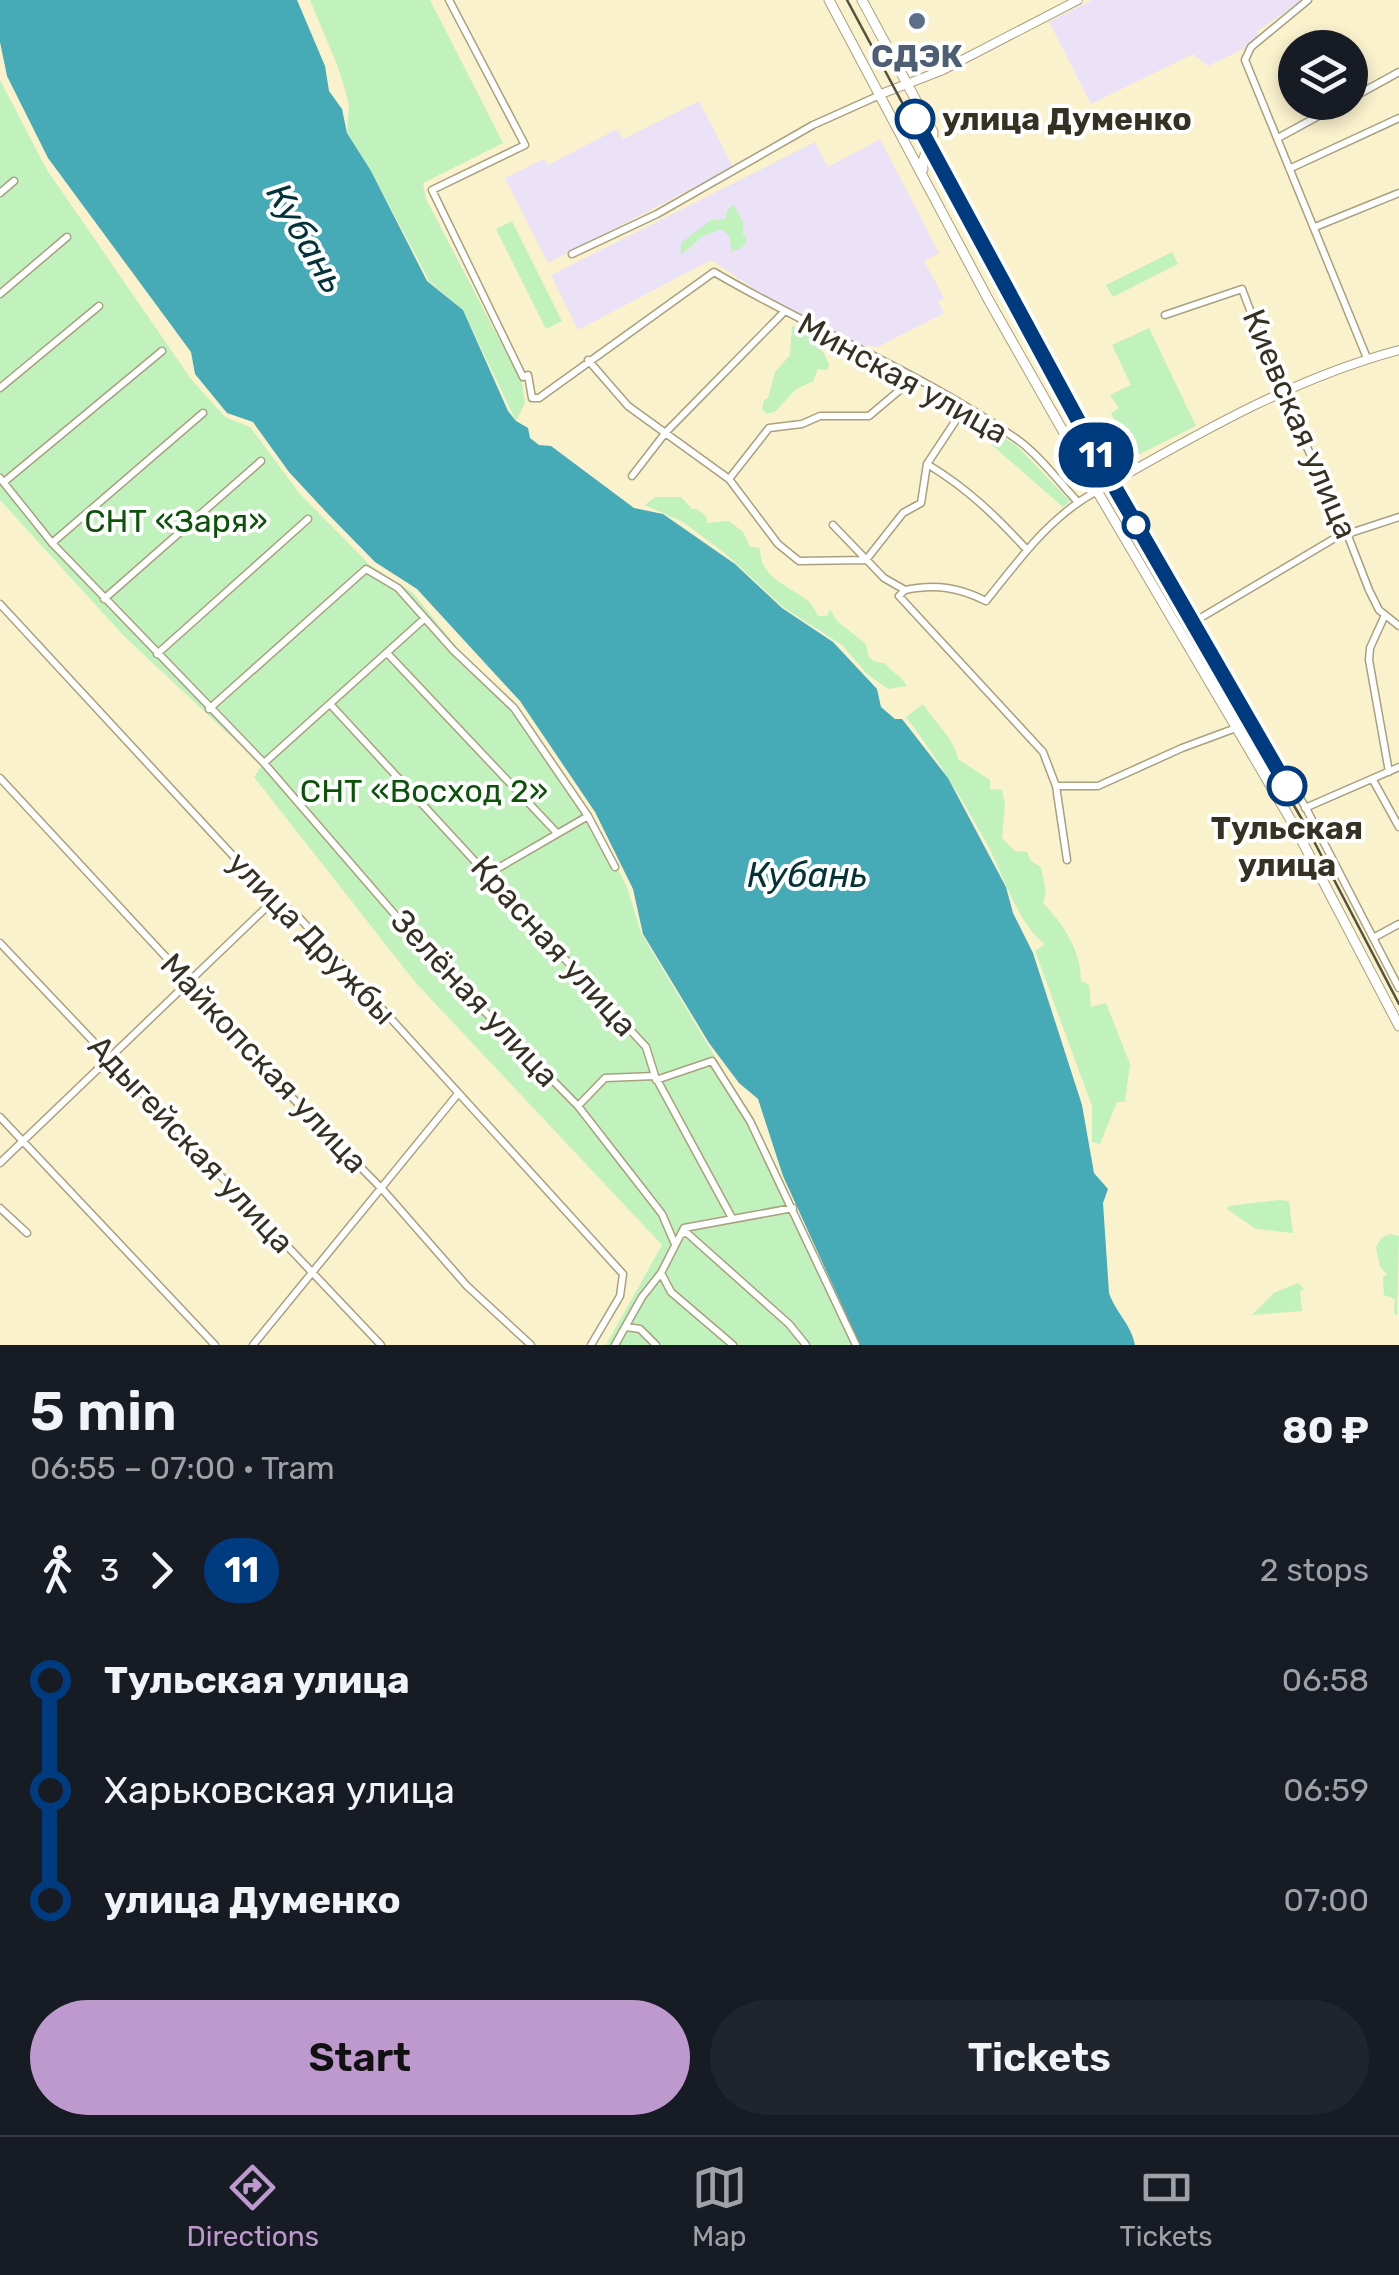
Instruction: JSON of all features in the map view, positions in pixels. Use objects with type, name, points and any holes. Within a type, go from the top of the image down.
[{"type":"main road","name":"Минская улица","points":[[830,0],[988,299],[1292,822],[1399,1026]]},
{"type":"main road","points":[[862,0],[934,135],[922,158],[926,181]]},
{"type":"main road","points":[[901,132],[915,148],[926,149]]},
{"type":"street","points":[[450,0],[525,146],[432,190],[523,377],[528,375],[530,395],[539,398],[588,360],[628,406],[729,479],[778,544],[799,561],[866,560]]},
{"type":"street","points":[[572,254],[657,214],[813,126],[943,70],[1078,0]]},
{"type":"street","points":[[1308,0],[1251,47],[1245,60],[1367,358]]},
{"type":"street","points":[[1368,89],[1399,72]]},
{"type":"street","points":[[1291,168],[1399,118]]},
{"type":"street","points":[[1278,138],[1312,120]]},
{"type":"street","points":[[0,193],[14,181]]},
{"type":"street","points":[[1315,227],[1399,194]]},
{"type":"street","points":[[0,294],[67,237]]},
{"type":"street","name":"Минская улица","points":[[588,360],[714,272],[914,378],[1021,442],[1077,502]]},
{"type":"street","name":"Киевская улица","points":[[1165,315],[1242,290],[1280,391],[1369,590],[1399,626]]},
{"type":"street","points":[[0,388],[98,306]]},
{"type":"street","points":[[632,476],[666,432],[784,312]]},
{"type":"street","points":[[2,480],[162,350]]},
{"type":"street","points":[[833,525],[884,578],[905,590],[958,588],[986,601],[1027,550],[1077,502],[1280,391],[1399,350]]},
{"type":"street","points":[[729,479],[769,428],[802,424],[820,416],[869,416],[914,378]]},
{"type":"street","points":[[866,560],[903,513],[921,503],[928,464],[964,408]]},
{"type":"street","points":[[52,542],[202,413]]},
{"type":"street","points":[[104,599],[261,461]]},
{"type":"street","points":[[928,464],[964,486],[1027,550]]},
{"type":"street","name":"Зелёная улица","points":[[2,480],[104,599],[264,763],[435,961],[578,1106],[662,1214],[674,1242]]},
{"type":"street","points":[[1115,481],[1305,808],[1399,988]]},
{"type":"street","points":[[1196,620],[1336,538],[1399,516]]},
{"type":"street","points":[[156,654],[308,519]]},
{"type":"street","points":[[209,709],[366,568],[398,588],[514,708],[588,816],[616,868]]},
{"type":"street","points":[[905,590],[899,596],[1042,752],[1056,786],[1067,860]]},
{"type":"street","name":"улица Дружбы","points":[[0,604],[274,900],[294,912],[623,1274],[620,1296],[591,1345]]},
{"type":"street","points":[[1386,615],[1370,648],[1369,660],[1388,772]]},
{"type":"street","points":[[264,763],[424,618]]},
{"type":"street","points":[[387,653],[556,833]]},
{"type":"street","name":"Красная улица","points":[[330,704],[646,1047],[656,1078],[732,1218]]},
{"type":"street","points":[[1056,786],[1098,786],[1237,727]]},
{"type":"street","points":[[1305,808],[1399,767]]},
{"type":"street","name":"Майкопская улица","points":[[0,778],[240,1036],[268,1073],[383,1190],[467,1286],[530,1345]]},
{"type":"street","points":[[1373,780],[1399,827]]},
{"type":"street","points":[[488,874],[588,816]]},
{"type":"street","points":[[0,1163],[274,900]]},
{"type":"street","points":[[1373,938],[1399,924]]},
{"type":"street","name":"Адыгейская улица","points":[[0,943],[381,1345]]},
{"type":"street","points":[[578,1106],[605,1078],[656,1078],[712,1060],[750,1121],[794,1208],[856,1345]]},
{"type":"street","points":[[254,1345],[457,1095]]},
{"type":"street","points":[[0,1117],[215,1345]]},
{"type":"street","points":[[0,1208],[26,1233]]},
{"type":"street","points":[[616,1345],[642,1297],[661,1274],[684,1228],[794,1208]]},
{"type":"street","points":[[674,1242],[687,1233],[806,1345]]},
{"type":"street","points":[[661,1274],[671,1292],[733,1345]]},
{"type":"street","points":[[626,1327],[640,1329],[656,1345]]},
{"type":"shaded area","points":[[1092,0],[1303,0],[1257,31],[1258,36],[1243,49],[1208,66],[1193,54],[1091,104],[1049,22]]},
{"type":"shaded area","points":[[699,101],[733,167],[548,263],[505,178],[544,159],[548,165],[617,129],[623,139]]},
{"type":"shaded area","points":[[880,139],[939,253],[924,261],[944,298],[938,302],[944,313],[878,347],[862,345],[789,312],[711,260],[578,330],[551,275],[815,142],[828,167]]},
{"type":"green space","points":[[310,0],[430,0],[503,143],[423,183],[426,199],[522,383],[525,403],[516,421],[463,310],[430,282],[347,133],[349,104]]},
{"type":"green space","points":[[0,80],[47,170],[191,379],[225,417],[250,427],[300,494],[369,564],[413,593],[464,656],[519,708],[592,818],[627,887],[641,933],[752,1119],[858,1345],[606,1345],[662,1245],[415,982],[254,777],[261,767],[258,762],[124,636],[0,500]]},
{"type":"green space","points":[[734,205],[747,239],[743,247],[732,252],[729,236],[722,229],[703,236],[681,255],[681,243],[711,220],[725,219]]},
{"type":"green space","points":[[512,221],[562,321],[546,329],[496,229]]},
{"type":"green space","points":[[1172,252],[1178,264],[1113,297],[1106,285]]},
{"type":"green space","points":[[792,326],[815,341],[829,365],[827,370],[818,369],[813,381],[795,390],[776,411],[767,414],[762,409],[764,400],[775,372],[790,355]]},
{"type":"green space","points":[[1149,328],[1196,426],[1132,458],[1111,413],[1119,408],[1110,395],[1131,385],[1112,345]]},
{"type":"green space","points":[[965,413],[1017,446],[1070,501],[1063,507],[961,418]]},
{"type":"green space","points":[[655,497],[681,497],[707,517],[707,523],[729,521],[743,532],[750,547],[760,548],[761,559],[770,574],[808,601],[818,616],[827,616],[830,609],[837,621],[866,644],[871,658],[885,663],[907,686],[888,689],[868,675],[842,645],[783,607],[726,554],[683,522],[645,505]]},
{"type":"green space","points":[[923,704],[949,738],[958,759],[990,780],[990,789],[1002,790],[1002,838],[1015,851],[1027,852],[1031,861],[1041,867],[1046,892],[1043,903],[1075,949],[1081,981],[1089,985],[1091,1007],[1106,1003],[1130,1064],[1125,1102],[1117,1102],[1100,1144],[1092,1142],[1092,1106],[1035,951],[1045,944],[1027,925],[968,811],[906,717]]},
{"type":"green space","points":[[1289,1201],[1293,1233],[1256,1229],[1227,1209],[1229,1206]]},
{"type":"green space","points":[[1399,1236],[1397,1316],[1395,1299],[1384,1295],[1383,1277],[1387,1274],[1380,1267],[1376,1247],[1381,1238]]},
{"type":"green space","points":[[1298,1283],[1304,1289],[1300,1291],[1302,1311],[1252,1315],[1274,1293]]},
{"type":"water","name":"Кубань","points":[[0,0],[297,0],[325,66],[329,91],[342,109],[347,133],[371,171],[427,281],[463,310],[508,411],[528,428],[530,438],[539,445],[551,446],[634,508],[663,514],[735,564],[782,608],[833,642],[877,689],[881,707],[895,719],[902,719],[948,778],[1006,887],[1013,913],[1033,953],[1082,1105],[1094,1173],[1108,1189],[1103,1203],[1109,1293],[1135,1345],[860,1345],[783,1176],[758,1099],[739,1083],[709,1043],[643,934],[633,889],[595,812],[520,701],[417,589],[375,562],[328,514],[289,472],[253,422],[227,413],[195,374],[191,352],[48,158],[7,76],[0,42]]},
{"type":"tram line","points":[[847,0],[1102,475],[1307,828],[1399,1004]]},
{"type":"tram line","name":"11","points":[[915,119],[1106,472],[1287,786]]},
{"type":"place","name":"СДЭК","points":[[917,21]]},
{"type":"place","name":"улица Думенко","points":[[915,119]]},
{"type":"place","name":"Тульская улица","points":[[1287,786]]},
{"type":"park label","name":"СНТ «Заря»","points":[[176,521]]},
{"type":"park label","name":"СНТ «Восход 2»","points":[[424,791]]}]
